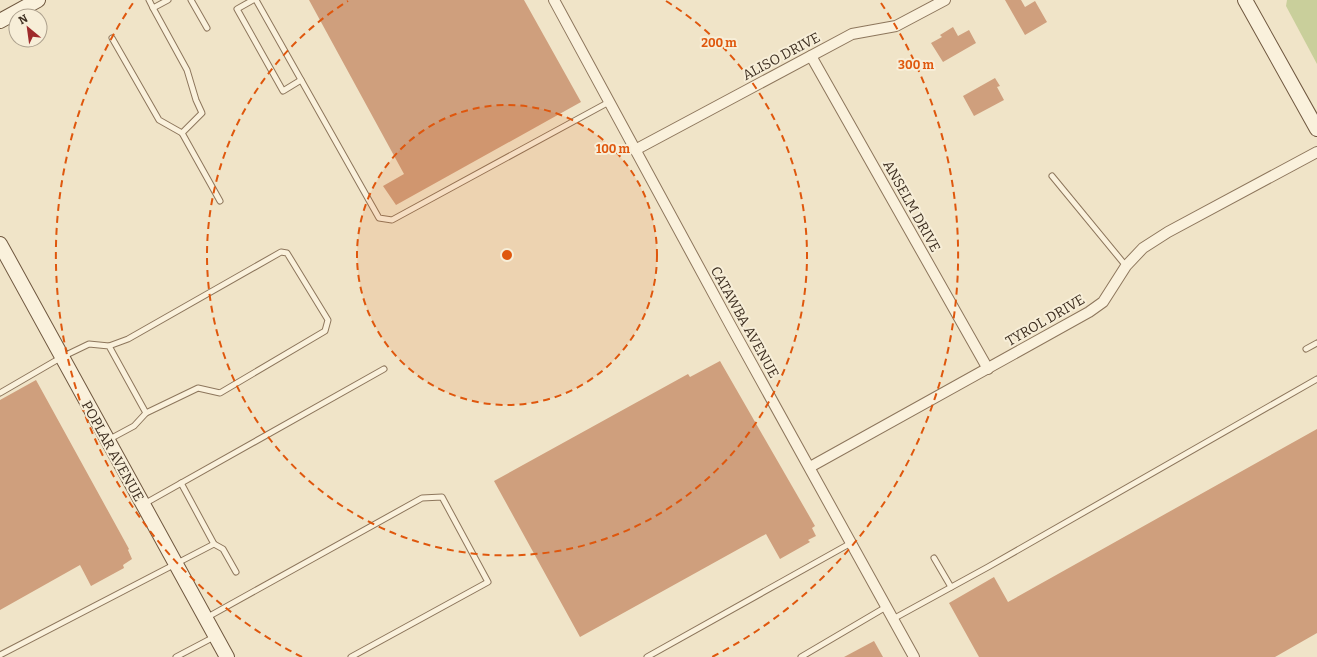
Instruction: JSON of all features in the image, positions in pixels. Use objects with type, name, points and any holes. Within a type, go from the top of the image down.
[{"type":"street","points":[[0,21],[38,0]]},
{"type":"street","name":"CATAWBA AVENUE","points":[[554,0],[914,657]]},
{"type":"street","name":"ALISO DRIVE","points":[[635,150],[852,34],[896,26],[945,0]]},
{"type":"street","points":[[1245,0],[1317,129]]},
{"type":"street","name":"ANSELM DRIVE","points":[[811,56],[988,369]]},
{"type":"street","name":"TYROL DRIVE","points":[[810,467],[1089,312],[1103,302],[1126,266],[1143,248],[1168,232],[1317,152]]},
{"type":"street","name":"POPLAR AVENUE","points":[[0,244],[227,657]]},
{"type":"lane","points":[[148,0],[187,70],[196,100],[202,113],[182,133]]},
{"type":"lane","points":[[153,8],[168,0]]},
{"type":"lane","points":[[191,0],[207,28]]},
{"type":"lane","points":[[253,0],[237,9],[283,91],[301,80]]},
{"type":"lane","points":[[256,0],[379,218],[392,220],[609,102]]},
{"type":"lane","points":[[112,38],[159,120],[182,133],[220,201]]},
{"type":"lane","points":[[1052,176],[1126,266]]},
{"type":"lane","points":[[0,393],[62,357],[89,344],[109,346],[128,339],[281,252],[287,253],[328,320],[325,331],[220,393],[198,388],[146,413],[134,426],[108,440]]},
{"type":"lane","points":[[1306,348],[1317,343]]},
{"type":"lane","points":[[109,346],[146,413]]},
{"type":"lane","points":[[143,505],[384,368]]},
{"type":"lane","points":[[893,619],[988,567],[1317,379]]},
{"type":"lane","points":[[181,483],[214,544],[223,549],[236,572]]},
{"type":"lane","points":[[206,618],[422,498],[442,497],[488,582],[351,657]]},
{"type":"lane","points":[[647,657],[851,543]]},
{"type":"lane","points":[[0,655],[214,544]]},
{"type":"lane","points":[[934,558],[951,587]]},
{"type":"lane","points":[[801,657],[886,607]]},
{"type":"lane","points":[[176,657],[215,636]]},
{"type":"green space","points":[[1287,0],[1317,0],[1317,64],[1286,6]]},
{"type":"building","points":[[309,0],[524,0],[581,102],[396,205],[383,186],[404,174]]},
{"type":"building","points":[[1005,0],[1021,0],[1025,7],[1035,1],[1047,22],[1025,35]]},
{"type":"building","points":[[953,27],[958,36],[969,30],[976,43],[943,62],[931,43],[942,37],[940,35]]},
{"type":"building","points":[[995,78],[1000,86],[997,87],[1004,100],[974,116],[963,96]]},
{"type":"building","points":[[720,361],[815,526],[812,528],[816,536],[808,540],[810,542],[780,559],[766,534],[580,637],[494,481],[688,374],[690,377]]},
{"type":"building","points":[[36,380],[129,549],[128,550],[132,559],[123,565],[124,568],[91,586],[80,565],[0,610],[0,400]]},
{"type":"building","points":[[1317,429],[1317,633],[1275,657],[979,657],[949,603],[994,577],[1008,602]]},
{"type":"building","points":[[874,641],[883,657],[844,657]]}]
